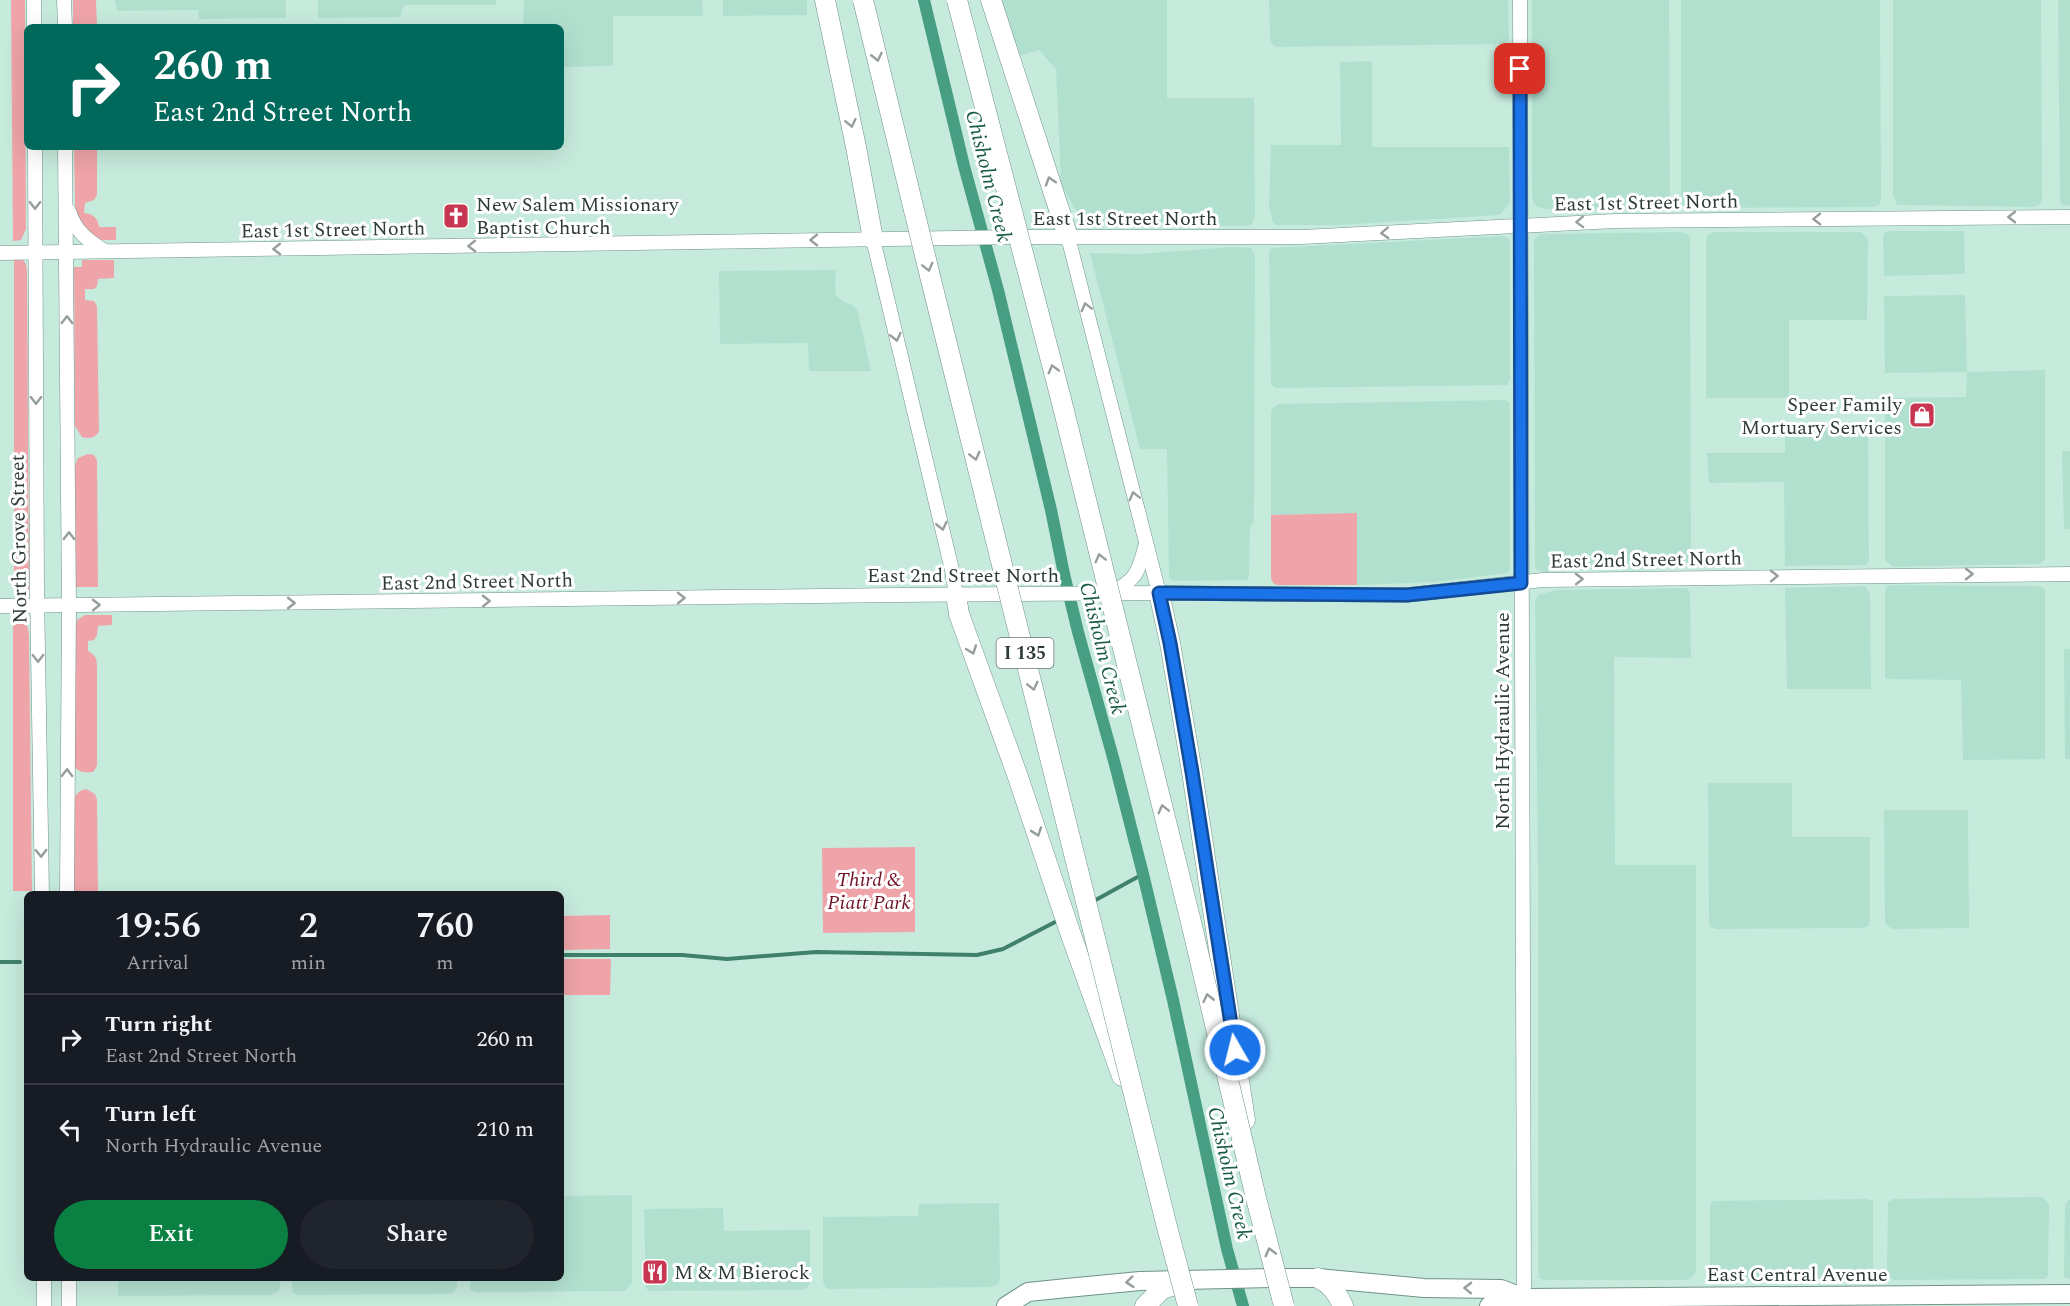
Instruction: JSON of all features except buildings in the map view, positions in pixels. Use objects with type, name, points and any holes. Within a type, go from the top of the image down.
[{"type":"highway","points":[[825,0],[873,239]]},
{"type":"highway","name":"I 135","points":[[864,0],[927,266],[1188,1306]]},
{"type":"highway","points":[[957,0],[1058,388],[1284,1306]]},
{"type":"highway","points":[[991,0],[1068,237]]},
{"type":"highway","points":[[1159,593],[1192,772],[1256,1198]]},
{"type":"highway","points":[[956,595],[959,614],[1150,1158]]},
{"type":"highway","points":[[1318,1278],[1328,1283],[1343,1306]]},
{"type":"highway","points":[[1145,1306],[1162,1289],[1189,1281]]},
{"type":"main road","name":"East Central Avenue","points":[[995,1306],[1006,1306],[1028,1292],[1140,1281],[1274,1278],[1318,1278],[1424,1288],[1501,1288],[1524,1298]]},
{"type":"main road","name":"East Central Avenue","points":[[1489,1306],[1524,1298],[2070,1294]]},
{"type":"street","points":[[34,0],[34,24]]},
{"type":"street","points":[[64,0],[65,24]]},
{"type":"street","name":"North Hydraulic Avenue","points":[[1520,0],[1524,1298]]},
{"type":"street","name":"North Grove Street","points":[[35,150],[42,891]]},
{"type":"street","points":[[65,150],[69,606],[67,891]]},
{"type":"street","points":[[66,201],[78,231],[88,242],[107,252]]},
{"type":"street","name":"East 1st Street North","points":[[0,254],[1024,237],[1302,237],[1615,221],[2070,217]]},
{"type":"street","points":[[1068,237],[1159,593]]},
{"type":"street","points":[[873,239],[956,595]]},
{"type":"street","points":[[1111,594],[1131,581],[1141,565],[1146,543]]},
{"type":"street","name":"East 2nd Street North","points":[[0,606],[1021,594],[1407,595],[1543,580],[2070,574]]},
{"type":"street","points":[[44,1281],[44,1306]]},
{"type":"street","points":[[69,1281],[69,1306]]},
{"type":"shaded area","points":[[115,0],[286,0],[286,18],[199,19],[198,10],[117,11]]},
{"type":"shaded area","points":[[318,0],[496,0],[496,5],[404,5],[400,17],[318,18]]},
{"type":"shaded area","points":[[524,0],[702,0],[703,16],[613,16],[613,66],[564,67],[564,24],[523,24]]},
{"type":"shaded area","points":[[723,0],[807,0],[807,15],[723,16]]},
{"type":"shaded area","points":[[1002,0],[1167,0],[1167,98],[1254,98],[1255,217],[1252,224],[1246,226],[1085,225],[1061,185],[1056,69],[1039,50],[1019,56]]},
{"type":"shaded area","points":[[1269,0],[1508,0],[1509,37],[1504,44],[1276,47],[1271,43],[1270,37]]},
{"type":"shaded area","points":[[1532,0],[1669,0],[1670,203],[1667,208],[1546,209],[1537,207],[1533,201]]},
{"type":"shaded area","points":[[1681,0],[1880,0],[1881,200],[1879,205],[1874,207],[1683,208],[1681,203]]},
{"type":"shaded area","points":[[1893,0],[2041,0],[2042,200],[2039,205],[2033,207],[1897,205],[1893,195]]},
{"type":"shaded area","points":[[2058,0],[2070,0],[2070,206],[2062,205],[2060,199]]},
{"type":"shaded area","points":[[1372,61],[1372,147],[1509,147],[1510,203],[1500,215],[1341,225],[1276,225],[1272,220],[1269,206],[1271,145],[1341,145],[1340,62]]},
{"type":"shaded area","points":[[1890,231],[1964,231],[1965,274],[1884,276],[1883,238],[1884,233]]},
{"type":"shaded area","points":[[1681,232],[1690,238],[1691,562],[1681,568],[1543,572],[1537,570],[1535,566],[1534,240],[1540,234]]},
{"type":"shaded area","points":[[1713,232],[1860,232],[1868,238],[1867,320],[1789,320],[1789,398],[1706,398],[1706,240]]},
{"type":"shaded area","points":[[1504,236],[1510,242],[1510,380],[1507,385],[1276,388],[1271,385],[1269,252],[1271,248]]},
{"type":"shaded area","points":[[1233,247],[1251,248],[1255,256],[1254,516],[1250,527],[1249,576],[1247,580],[1172,581],[1169,578],[1167,449],[1140,449],[1090,253],[1138,254]]},
{"type":"shaded area","points":[[836,270],[836,296],[854,306],[858,312],[871,371],[809,371],[808,343],[720,344],[719,271]]},
{"type":"shaded area","points":[[1965,295],[1967,372],[1885,373],[1884,296]]},
{"type":"shaded area","points":[[2045,370],[2045,560],[2040,564],[1893,567],[1885,560],[1885,398],[1966,397],[1967,372]]},
{"type":"shaded area","points":[[1505,400],[1509,402],[1510,408],[1510,569],[1508,573],[1435,582],[1357,585],[1357,513],[1271,515],[1271,411],[1279,404]]},
{"type":"shaded area","points":[[1785,424],[1868,424],[1869,561],[1866,565],[1785,566],[1784,482],[1709,483],[1707,453],[1785,453]]},
{"type":"shaded area","points":[[2062,451],[2070,451],[2070,529],[2064,529]]},
{"type":"shaded area","points":[[1865,586],[1870,594],[1871,689],[1787,689],[1785,588]]},
{"type":"shaded area","points":[[1887,586],[2040,586],[2045,589],[2045,759],[1963,760],[1961,680],[1885,679],[1885,592]]},
{"type":"shaded area","points":[[1688,589],[1690,594],[1691,658],[1614,657],[1615,865],[1696,865],[1696,1272],[1686,1280],[1544,1280],[1539,1278],[1538,1270],[1538,866],[1535,601],[1538,595],[1556,590]]},
{"type":"shaded area","points":[[2064,649],[2070,649],[2070,759],[2065,759]]},
{"type":"shaded area","points":[[1708,783],[1792,783],[1792,837],[1870,837],[1870,921],[1868,926],[1862,928],[1716,929],[1710,927]]},
{"type":"shaded area","points":[[1884,810],[1968,810],[1969,928],[1892,929],[1885,922]]},
{"type":"shaded area","points":[[632,1195],[632,1283],[625,1291],[475,1292],[470,1289],[470,1281],[564,1281],[564,1196]]},
{"type":"shaded area","points":[[2043,1197],[2049,1205],[2048,1275],[2045,1279],[1894,1280],[1889,1277],[1887,1271],[1888,1202],[1893,1199]]},
{"type":"shaded area","points":[[1866,1199],[1873,1201],[1873,1272],[1866,1280],[1717,1281],[1710,1277],[1710,1205],[1713,1201]]},
{"type":"shaded area","points":[[2070,1199],[2070,1279],[2064,1277],[2064,1272],[2065,1204]]},
{"type":"shaded area","points":[[999,1203],[1000,1280],[997,1285],[990,1287],[829,1289],[825,1287],[823,1281],[823,1217],[918,1216],[919,1204]]},
{"type":"shaded area","points":[[723,1208],[724,1231],[810,1230],[810,1283],[807,1288],[802,1290],[649,1291],[646,1288],[644,1209]]},
{"type":"shaded area","points":[[118,1281],[280,1281],[280,1288],[271,1295],[118,1296]]},
{"type":"shaded area","points":[[291,1281],[457,1281],[454,1292],[449,1294],[298,1295],[293,1293]]},
{"type":"green space","points":[[11,0],[25,0],[26,229],[21,240],[13,241]]},
{"type":"green space","points":[[73,0],[96,0],[97,24],[73,24]]},
{"type":"green space","points":[[74,150],[97,150],[97,195],[94,200],[85,203],[84,213],[94,217],[99,227],[116,227],[116,240],[97,240],[81,226],[75,206]]},
{"type":"green space","points":[[14,257],[22,259],[27,270],[29,589],[22,589],[21,595],[14,595]]},
{"type":"green space","points":[[82,260],[114,260],[114,278],[98,279],[94,289],[85,289],[85,300],[94,301],[97,306],[99,432],[90,438],[82,437],[75,426],[74,267],[82,267]]},
{"type":"green space","points":[[88,454],[94,455],[97,460],[98,587],[76,587],[75,466],[78,458]]},
{"type":"green space","points":[[1357,513],[1357,585],[1277,585],[1273,583],[1271,578],[1271,515]]},
{"type":"green space","points":[[13,613],[25,621],[29,635],[32,891],[13,891]]},
{"type":"green space","points":[[85,615],[112,615],[112,625],[98,626],[94,640],[88,641],[88,651],[94,656],[97,665],[97,766],[93,772],[81,771],[74,767],[75,628],[77,620]]},
{"type":"green space","points":[[86,789],[95,794],[97,800],[98,891],[73,891],[74,797]]},
{"type":"green space","name":"Third & Piatt Park","points":[[915,847],[915,932],[823,933],[822,848]]},
{"type":"green space","points":[[610,915],[610,949],[564,950],[564,916]]},
{"type":"green space","points":[[564,959],[611,959],[610,995],[564,995]]},
{"type":"waterway","name":"Chisholm Creek","points":[[924,0],[964,166],[998,290],[1078,632],[1143,874],[1227,1249],[1243,1306]]},
{"type":"waterway","points":[[1092,902],[1143,874]]},
{"type":"waterway","points":[[564,955],[682,955],[727,959],[816,952],[977,955],[1003,949],[1059,920]]},
{"type":"waterway","points":[[0,962],[20,962]]},
{"type":"place","name":"New Salem Missionary Baptist Church","points":[[456,216]]},
{"type":"place","name":"Speer Family Mortuary Services","points":[[1922,415]]},
{"type":"place","name":"M & M Bierock","points":[[655,1272]]},
{"type":"route","points":[[1235,1050],[1192,772],[1159,593],[1407,595],[1521,583],[1520,69]]}]
